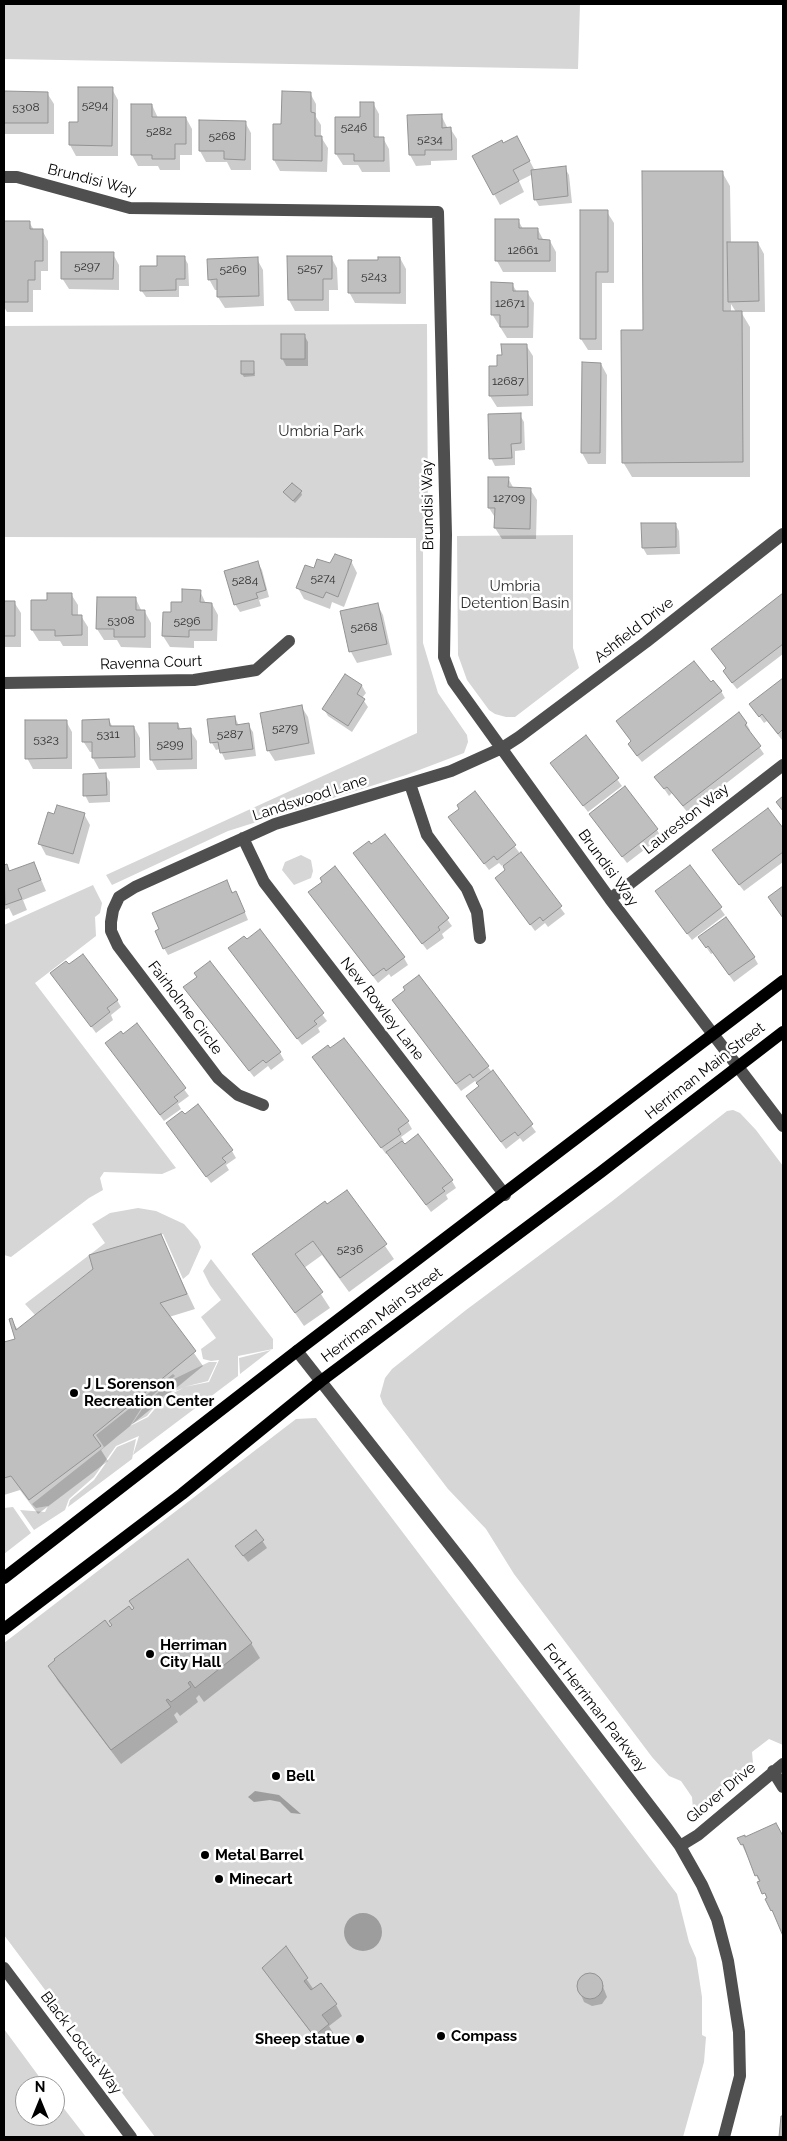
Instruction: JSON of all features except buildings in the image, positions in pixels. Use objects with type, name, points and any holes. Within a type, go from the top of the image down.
[{"type":"main road","name":"Herriman Main Street","points":[[4,1578],[297,1351],[783,981]]},
{"type":"main road","name":"Herriman Main Street","points":[[4,1629],[182,1494],[320,1381],[601,1172],[783,1032]]},
{"type":"street","name":"Brundisi Way","points":[[4,176],[17,177],[130,208],[438,212],[446,535],[444,657],[453,681],[610,899],[783,1126]]},
{"type":"street","name":"Ashfield Drive","points":[[502,748],[646,642],[783,534]]},
{"type":"street","name":"Ravenna Court","points":[[4,683],[194,680],[256,670],[289,641]]},
{"type":"street","name":"Landswood Lane","points":[[113,910],[119,897],[135,886],[275,824],[451,772],[502,748]]},
{"type":"street","name":"Laureston Way","points":[[610,899],[783,765]]},
{"type":"street","points":[[410,784],[427,835],[467,889],[477,912],[480,938]]},
{"type":"street","name":"New Rowley Lane","points":[[243,838],[264,882],[505,1194]]},
{"type":"street","name":"Fairholme Circle","points":[[113,910],[111,931],[118,946],[218,1078],[238,1095],[263,1105]]},
{"type":"street","name":"Fort Herriman Parkway","points":[[297,1351],[467,1567],[680,1846],[702,1885],[717,1919],[728,1961],[739,2032],[740,2076],[724,2137]]},
{"type":"street","points":[[778,1767],[783,1787]]},
{"type":"street","name":"Glover Drive","points":[[680,1846],[698,1835],[778,1767]]},
{"type":"street","name":"Black Locust Way","points":[[4,1968],[131,2137]]},
{"type":"green space","points":[[4,4],[580,4],[578,69],[4,59]]},
{"type":"green space","name":"Umbria Park","points":[[427,324],[428,537],[423,538],[423,643],[438,693],[467,735],[468,742],[464,753],[406,775],[228,831],[112,885],[106,875],[417,733],[416,538],[4,537],[4,326]]},
{"type":"green space","name":"Umbria Detention Basin","points":[[573,535],[573,648],[579,668],[515,717],[495,714],[489,710],[467,680],[458,655],[457,536]]},
{"type":"green space","points":[[301,855],[311,860],[313,871],[311,878],[294,885],[282,870],[285,862]]},
{"type":"green space","points":[[93,885],[102,903],[100,913],[95,917],[96,936],[35,983],[176,1168],[162,1174],[104,1172],[100,1178],[103,1190],[89,1198],[11,1257],[4,1255],[4,925]]},
{"type":"green space","points":[[733,1110],[740,1113],[756,1130],[783,1166],[783,1745],[769,1739],[752,1752],[753,1763],[744,1778],[693,1809],[692,1797],[681,1781],[669,1776],[652,1757],[514,1574],[486,1529],[448,1489],[383,1404],[380,1396],[385,1378],[392,1369],[466,1310],[611,1202],[727,1111]]},
{"type":"green space","points":[[138,1208],[156,1211],[184,1224],[198,1240],[201,1247],[189,1274],[183,1279],[163,1234],[90,1256],[93,1269],[35,1315],[25,1304],[105,1243],[92,1224],[110,1213]]},
{"type":"green space","points":[[211,1259],[273,1339],[273,1349],[238,1356],[238,1376],[133,1455],[139,1436],[116,1446],[94,1477],[69,1499],[65,1510],[34,1530],[20,1510],[45,1512],[48,1506],[36,1508],[32,1504],[104,1447],[96,1435],[173,1374],[175,1376],[146,1401],[130,1426],[148,1417],[164,1398],[183,1388],[163,1396],[147,1416],[132,1424],[147,1402],[174,1379],[209,1362],[217,1362],[208,1381],[184,1387],[209,1382],[219,1360],[203,1359],[201,1349],[216,1338],[201,1317],[221,1300],[203,1271]]},
{"type":"green space","points":[[271,1350],[240,1374],[239,1358]]},
{"type":"green space","points":[[316,1418],[677,1894],[689,1942],[696,1958],[702,1997],[702,2035],[706,2037],[704,2062],[683,2137],[155,2137],[4,1935],[4,1643],[296,1419]]},
{"type":"green space","points":[[136,1439],[132,1459],[68,1507],[70,1500],[94,1480],[117,1447]]},
{"type":"green space","points":[[13,1507],[31,1533],[4,1554],[4,1508]]},
{"type":"green space","points":[[4,2029],[39,2076],[15,2076],[15,2126],[65,2126],[65,2110],[86,2137],[4,2137]]},
{"type":"shaded area","points":[[255,1791],[279,1795],[301,1814],[291,1813],[280,1802],[270,1800],[254,1802],[248,1797]]},
{"type":"shaded area","points":[[363,1913],[377,1918],[382,1932],[377,1946],[363,1951],[349,1946],[344,1932],[349,1918]]},
{"type":"place","name":"J L Sorenson Recreation Center","points":[[74,1393]]},
{"type":"place","name":"Herriman City Hall","points":[[150,1654]]},
{"type":"place","name":"Bell","points":[[276,1776]]},
{"type":"place","name":"Metal Barrel","points":[[205,1855]]},
{"type":"place","name":"Minecart","points":[[219,1879]]},
{"type":"place","name":"Compass","points":[[441,2036]]},
{"type":"place","name":"Sheep statue","points":[[360,2039]]}]
